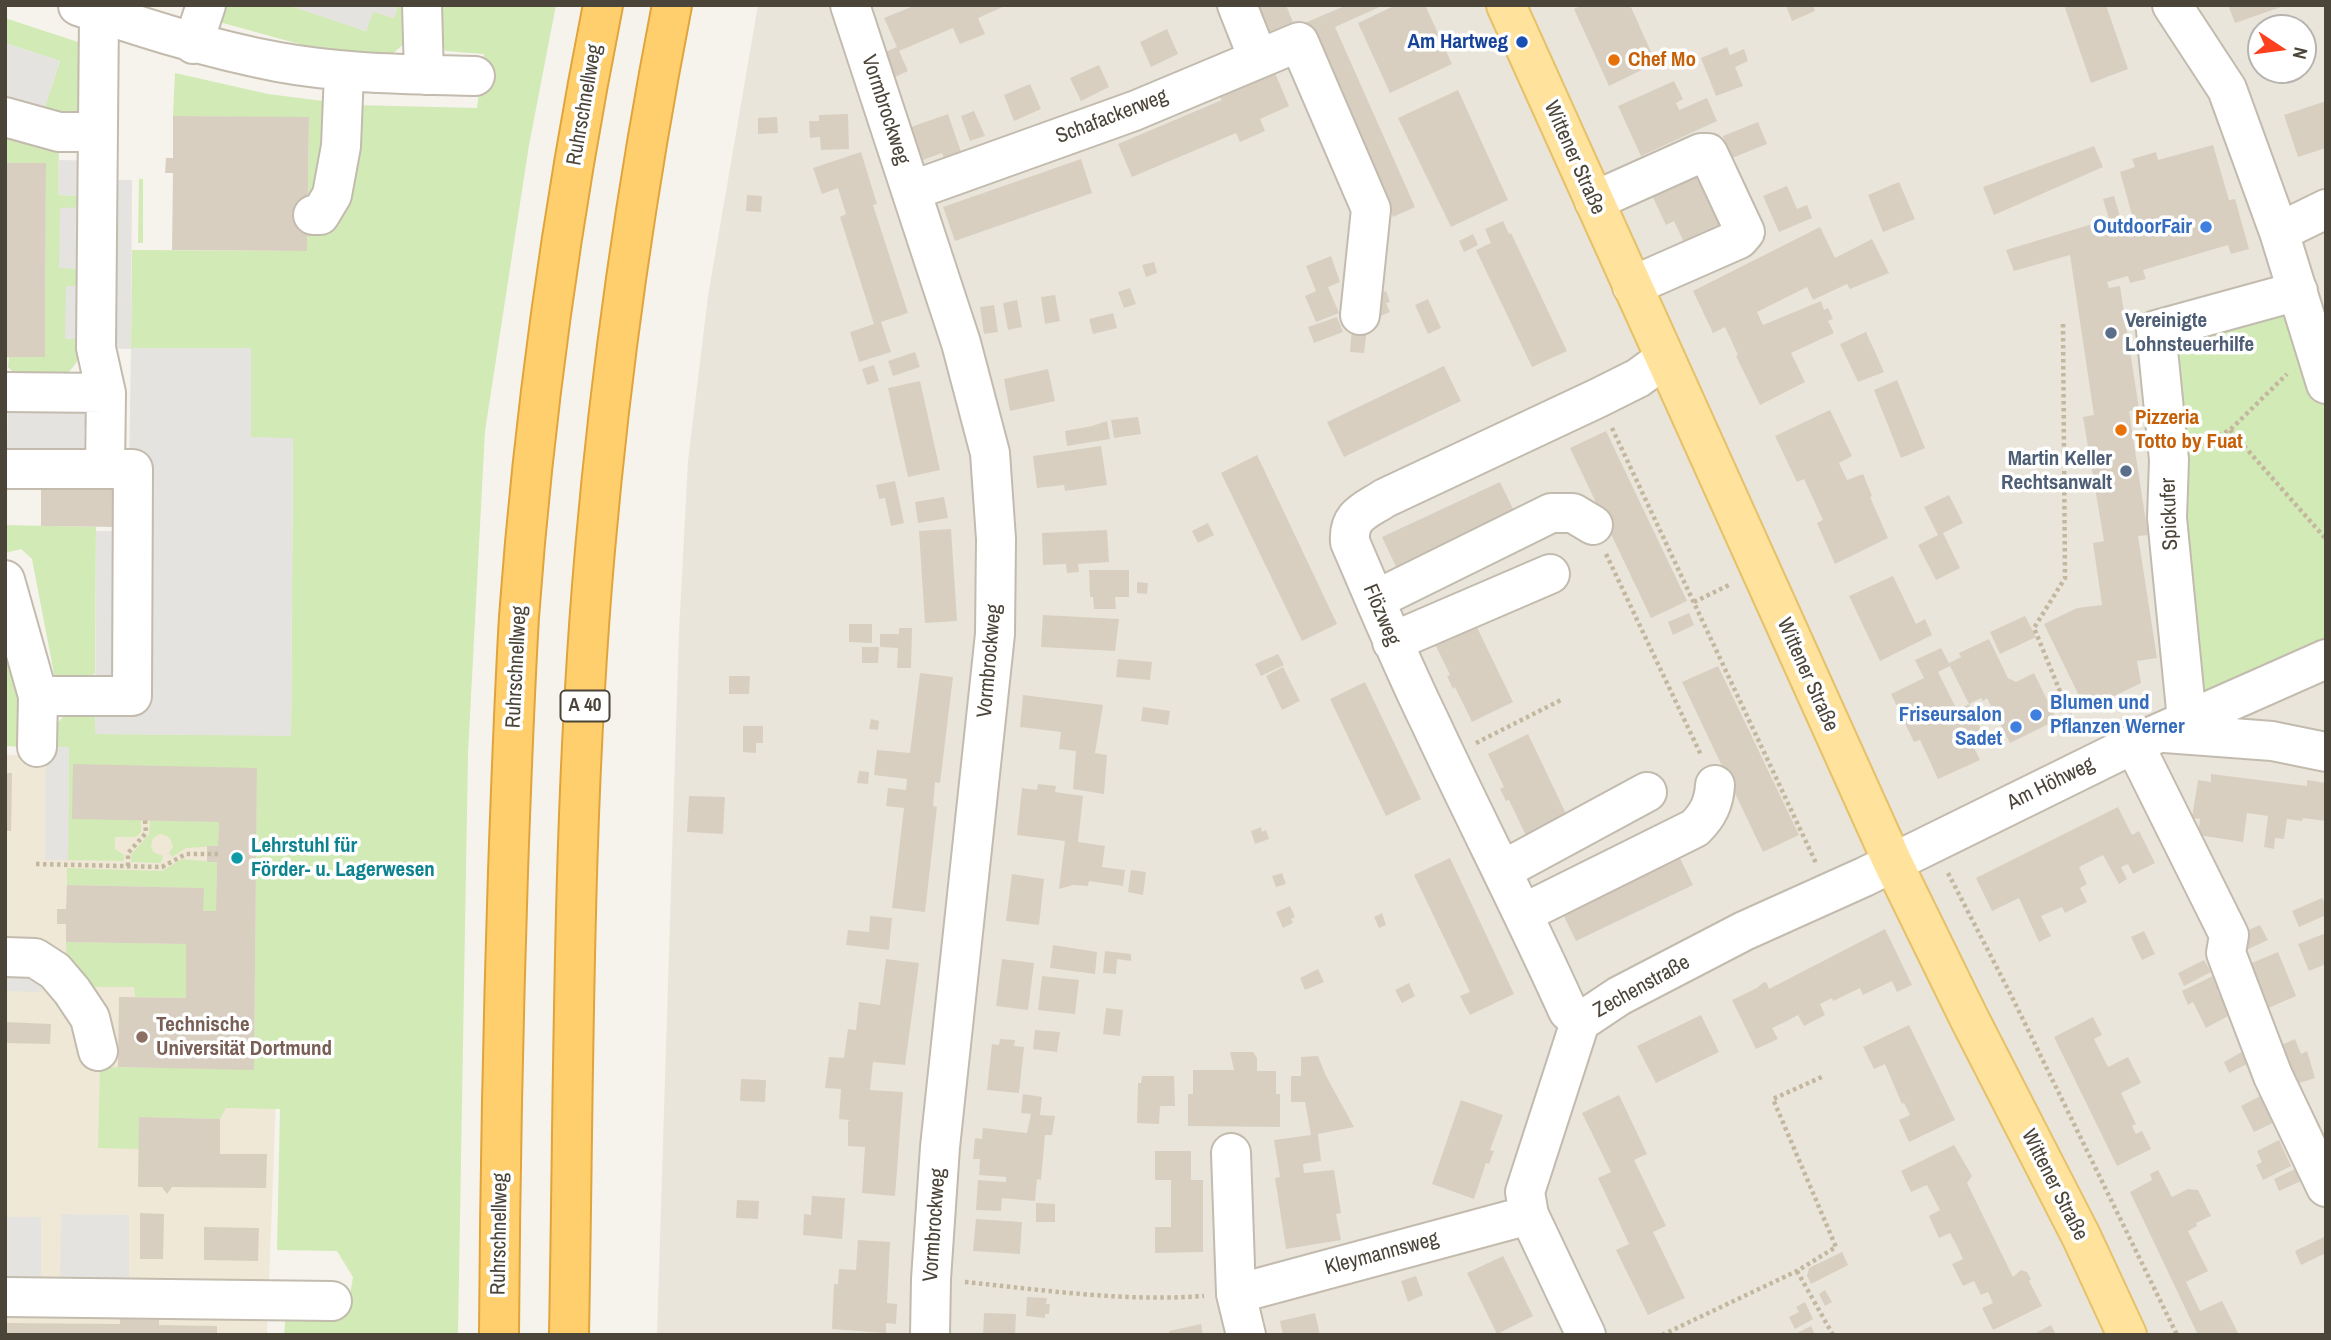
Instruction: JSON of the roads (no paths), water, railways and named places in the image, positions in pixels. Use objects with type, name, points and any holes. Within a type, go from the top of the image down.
[{"type":"highway","name":"Ruhrschnellweg","points":[[499,1335],[504,1004],[513,722],[520,615],[551,307],[565,213],[603,5]]},
{"type":"highway","name":"A 40","points":[[569,1335],[577,871],[595,552],[611,392],[632,234],[673,5]]},
{"type":"main road","name":"Wittener Straße","points":[[1506,5],[1893,863],[2081,1236],[2127,1335]]},
{"type":"street","points":[[193,44],[206,5]]},
{"type":"street","name":"Vormbrockweg","points":[[850,5],[961,343],[990,453],[996,540],[995,634],[940,1147],[930,1335]]},
{"type":"street","points":[[1237,5],[1258,58]]},
{"type":"street","points":[[2172,5],[2227,89],[2279,232],[2326,384]]},
{"type":"street","points":[[105,469],[106,393],[96,348],[98,132],[88,9],[193,44],[279,63],[344,72],[475,76]]},
{"type":"street","points":[[422,9],[424,75]]},
{"type":"street","name":"Schafackerweg","points":[[911,191],[1134,111],[1299,42],[1371,209],[1360,315]]},
{"type":"street","points":[[313,215],[320,215],[332,195],[341,146],[344,72]]},
{"type":"street","points":[[5,117],[59,132],[98,132]]},
{"type":"street","points":[[1594,201],[1708,152],[1745,232],[1739,239],[1632,286]]},
{"type":"street","points":[[2279,232],[2326,209]]},
{"type":"street","name":"Spickufer","points":[[2160,732],[2169,460],[2156,330],[2298,291]]},
{"type":"street","name":"Flözweg","points":[[1580,1022],[1568,1011],[1524,913],[1392,642],[1350,542],[1349,529],[1356,517],[1385,498],[1598,398],[1638,378],[1664,359]]},
{"type":"street","points":[[5,392],[106,393]]},
{"type":"street","points":[[5,469],[133,469],[132,696],[38,696]]},
{"type":"street","points":[[1374,600],[1551,513],[1573,513],[1592,525]]},
{"type":"street","points":[[1392,642],[1550,574]]},
{"type":"street","points":[[5,580],[38,696],[37,747]]},
{"type":"street","name":"Am Höhweg","points":[[1893,863],[2160,732],[2326,659]]},
{"type":"street","points":[[2326,752],[2272,741],[2160,732],[2229,935],[2226,953],[2273,1076],[2326,1187]]},
{"type":"street","points":[[1524,913],[1695,828],[1707,817],[1715,785]]},
{"type":"street","points":[[1503,870],[1647,792]]},
{"type":"street","name":"Zechenstraße","points":[[1586,1335],[1529,1215],[1525,1192],[1580,1022],[1619,996],[1744,931],[1893,863]]},
{"type":"street","points":[[5,957],[35,958],[55,971],[90,1018],[98,1051]]},
{"type":"street","points":[[1231,1153],[1236,1294],[1246,1335]]},
{"type":"street","name":"Kleymannsweg","points":[[1236,1294],[1529,1215]]},
{"type":"street","points":[[5,1297],[331,1301]]},
{"type":"place","name":"Am Hartweg","points":[[1522,42]]},
{"type":"place","name":"Chef Mo","points":[[1614,60]]},
{"type":"place","name":"OutdoorFair","points":[[2206,227]]},
{"type":"place","name":"Vereinigte Lohnsteuerhilfe","points":[[2111,333]]},
{"type":"place","name":"Pizzeria Totto by Fuat","points":[[2121,430]]},
{"type":"place","name":"Martin Keller Rechtsanwalt","points":[[2126,471]]},
{"type":"place","name":"Blumen und Pflanzen Werner","points":[[2036,715]]},
{"type":"place","name":"Friseursalon Sadet","points":[[2016,727]]},
{"type":"place","name":"Lehrstuhl für Förder- u. Lagerwesen","points":[[237,858]]},
{"type":"place","name":"Technische Universität Dortmund","points":[[142,1037]]}]
